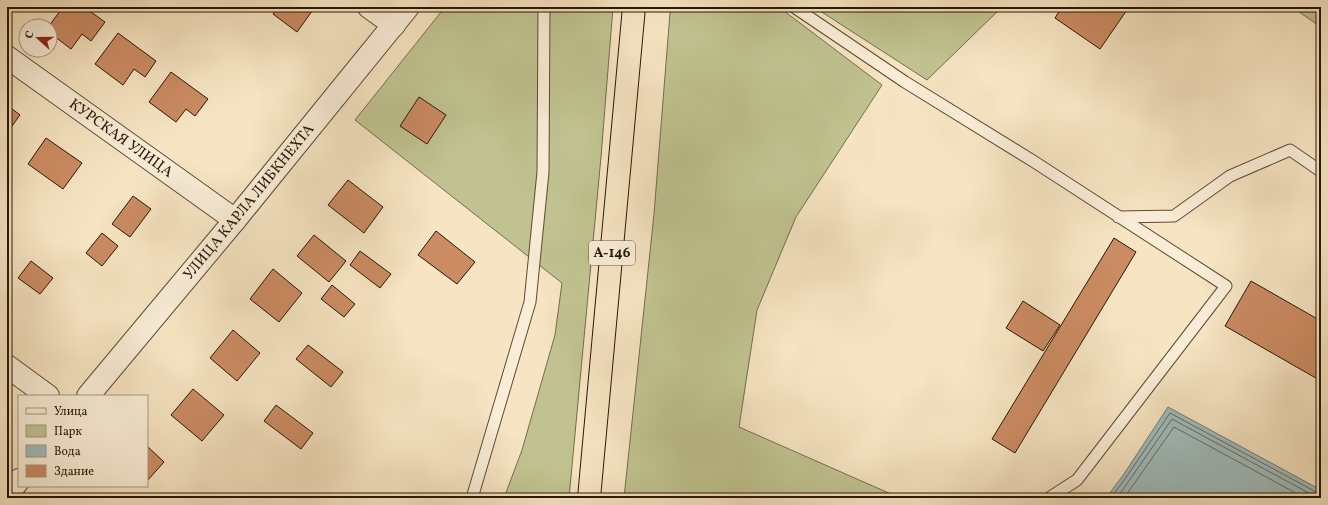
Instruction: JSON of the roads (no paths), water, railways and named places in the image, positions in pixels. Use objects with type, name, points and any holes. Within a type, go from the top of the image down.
[{"type":"highway","name":"А-146","points":[[589,498],[634,7]]},
{"type":"street","points":[[369,7],[394,25]]},
{"type":"street","name":"УЛИЦА КАРЛА ЛИБКНЕХТА","points":[[89,395],[235,220],[408,7]]},
{"type":"street","name":"КУРСКАЯ УЛИЦА","points":[[7,57],[235,220]]},
{"type":"street","points":[[7,366],[47,395]]},
{"type":"street","points":[[7,495],[18,481]]},
{"type":"lane","points":[[472,498],[530,302],[543,172],[544,7]]},
{"type":"lane","points":[[794,7],[905,82],[1033,161],[1117,217],[1226,286],[1077,480],[1049,498]]},
{"type":"lane","points":[[1117,217],[1174,216],[1230,176],[1290,150],[1319,170]]},
{"type":"water","points":[[1168,407],[1321,490],[1321,498],[1106,498],[1124,474]]}]
